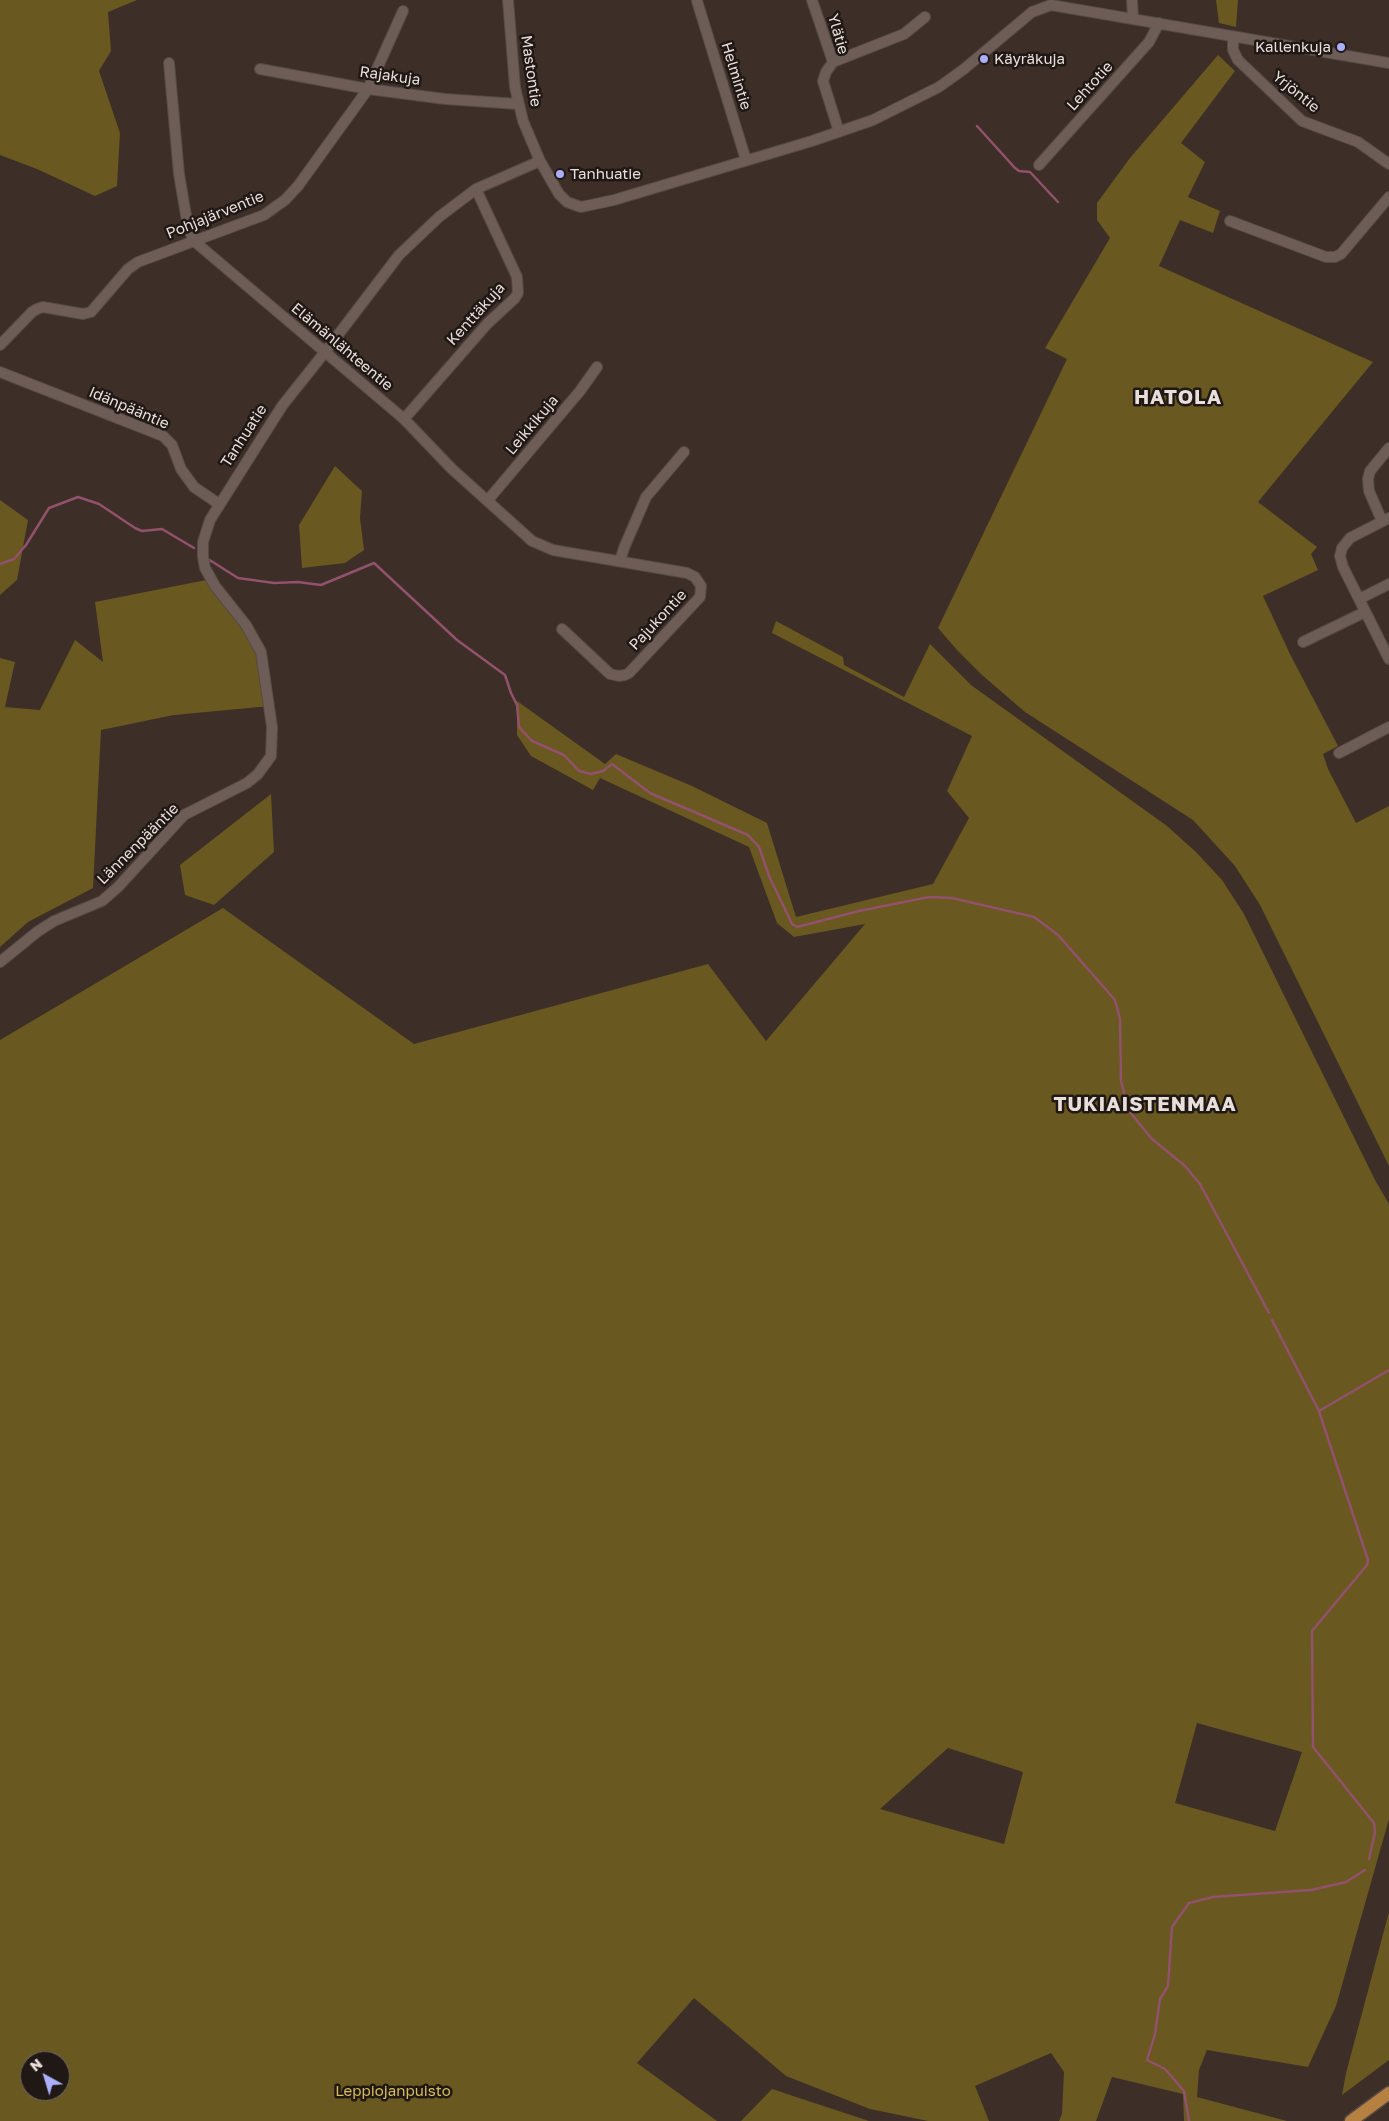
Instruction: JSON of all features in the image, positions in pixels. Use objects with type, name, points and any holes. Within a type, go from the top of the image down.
[{"type":"main road","points":[[1351,2121],[1389,2093]]},
{"type":"street","name":"Mastontie","points":[[508,0],[512,62],[518,104],[540,161],[567,202],[576,206],[596,204],[746,160]]},
{"type":"street","name":"Ylätie","points":[[812,0],[833,62],[826,72],[823,81],[839,132]]},
{"type":"street","points":[[1132,0],[1133,18]]},
{"type":"street","name":"Helmintie","points":[[697,1],[746,160]]},
{"type":"street","points":[[746,160],[839,132],[890,113],[939,87],[964,69],[1032,12],[1046,3],[1389,63]]},
{"type":"street","name":"Pohjajärventie","points":[[0,345],[32,312],[43,307],[83,314],[92,312],[133,266],[149,257],[264,215],[285,200],[298,186],[368,89],[403,11]]},
{"type":"street","points":[[833,62],[904,34],[925,17]]},
{"type":"street","name":"Lehtotie","points":[[1040,165],[1149,42],[1159,23]]},
{"type":"street","name":"Yrjöntie","points":[[1233,37],[1233,50],[1238,60],[1302,121],[1358,142],[1389,164]]},
{"type":"street","points":[[168,63],[179,174],[188,228],[194,241]]},
{"type":"street","name":"Rajakuja","points":[[260,69],[368,89],[445,99],[518,104]]},
{"type":"street","name":"Tanhuatie","points":[[205,568],[203,542],[210,520],[219,504],[282,406],[399,255],[439,217],[476,189],[540,161]]},
{"type":"street","name":"Kenttäkuja","points":[[404,419],[487,324],[518,293],[518,277],[476,189]]},
{"type":"street","points":[[1230,221],[1326,257],[1335,257],[1341,254],[1389,197]]},
{"type":"street","name":"Elämänlähteentie","points":[[194,241],[404,419],[452,469],[532,541],[546,548],[620,561]]},
{"type":"street","name":"Leikkikuja","points":[[488,500],[576,396],[597,367]]},
{"type":"street","name":"Idänpääntie","points":[[0,372],[163,436],[172,445],[181,469],[194,487],[219,504]]},
{"type":"street","points":[[1389,448],[1370,471],[1368,479],[1369,491],[1386,520],[1347,540],[1340,556],[1343,567],[1389,660]]},
{"type":"street","points":[[620,561],[646,496],[684,452]]},
{"type":"street","name":"Pajukontie","points":[[562,628],[610,674],[625,675],[629,673],[701,594],[700,584],[691,575],[620,561]]},
{"type":"street","name":"Lännenpääntie","points":[[0,962],[54,921],[102,901],[118,887],[184,816],[247,783],[258,774],[271,756],[272,728],[261,652],[246,625],[215,586],[205,568]]},
{"type":"street","points":[[1359,598],[1389,584]]},
{"type":"street","points":[[1303,642],[1365,612]]},
{"type":"street","points":[[1339,753],[1389,727]]},
{"type":"green space","points":[[0,0],[137,0],[108,12],[111,51],[99,71],[120,133],[117,186],[95,196],[37,169],[0,155]]},
{"type":"green space","points":[[1216,0],[1238,0],[1236,27],[1219,23]]},
{"type":"green space","points":[[1218,55],[1235,71],[1181,143],[1205,162],[1188,197],[1220,211],[1213,233],[1180,220],[1159,266],[1373,362],[1258,502],[1317,547],[1311,554],[1318,570],[1263,596],[1290,654],[1338,746],[1323,754],[1328,769],[1356,823],[1389,806],[1389,1166],[1260,905],[1235,866],[1193,820],[1025,712],[982,675],[938,628],[1067,359],[1045,348],[1110,238],[1097,220],[1097,203],[1130,158]]},
{"type":"green space","points":[[335,466],[362,491],[360,518],[364,550],[345,563],[302,568],[299,525]]},
{"type":"green space","points":[[0,500],[28,520],[17,580],[0,595]]},
{"type":"green space","points":[[211,579],[261,652],[270,706],[174,715],[101,730],[93,888],[28,922],[0,947],[0,658],[15,662],[5,707],[40,710],[75,640],[103,662],[95,602]]},
{"type":"green space","name":"Leppiojanpuisto","points":[[776,621],[843,657],[844,665],[904,697],[930,644],[971,685],[1167,826],[1196,852],[1222,880],[1244,914],[1375,1180],[1389,1204],[1389,1819],[1336,2006],[1308,2067],[1207,2050],[1199,2070],[1197,2097],[1287,2121],[1184,2121],[1183,2094],[1112,2077],[1096,2121],[1059,2121],[1062,2114],[1064,2072],[1051,2053],[975,2086],[989,2121],[928,2121],[870,2109],[786,2076],[694,1998],[637,2063],[717,2121],[0,2121],[0,1040],[223,908],[414,1044],[708,964],[766,1041],[865,924],[794,937],[777,923],[749,847],[600,778],[593,790],[531,756],[517,735],[517,701],[605,764],[616,754],[692,786],[767,823],[796,917],[933,884],[969,818],[947,791],[972,736],[772,633]],"holes":[[[1197,1723],[1302,1752],[1275,1831],[1175,1803]],[[948,1748],[1023,1772],[1004,1844],[880,1809]]]},
{"type":"green space","points":[[271,794],[274,852],[214,905],[185,895],[180,865]]},
{"type":"green space","points":[[1389,1912],[1389,2060],[1342,2095],[1346,2073]]},
{"type":"green space","points":[[772,2089],[869,2121],[741,2121]]},
{"type":"waterway","points":[[977,126],[1015,168],[1019,171],[1030,172],[1058,202]]},
{"type":"waterway","points":[[0,564],[14,559],[26,545],[49,508],[78,497],[99,504],[135,528],[142,531],[162,529],[194,548]]},
{"type":"waterway","points":[[208,559],[238,578],[274,583],[298,582],[321,585],[374,563],[457,640],[505,675],[517,705],[519,727],[532,741],[564,755],[579,771],[591,774],[603,771],[612,764],[650,793],[748,835],[759,847],[769,876],[792,924],[797,927],[859,911],[929,897],[952,898],[1034,917],[1058,935],[1115,1000],[1120,1019],[1121,1081],[1129,1111],[1152,1139],[1185,1166],[1200,1184],[1269,1313]]},
{"type":"waterway","points":[[1272,1320],[1319,1411],[1368,1560],[1367,1565],[1312,1631],[1313,1747],[1374,1823],[1375,1832],[1369,1859]]},
{"type":"waterway","points":[[1319,1411],[1389,1370]]},
{"type":"waterway","points":[[1189,2121],[1184,2091],[1165,2069],[1147,2060],[1155,2034],[1160,1999],[1168,1986],[1172,1927],[1189,1903],[1213,1897],[1311,1890],[1346,1882],[1365,1870]]},
{"type":"place","name":"Kallenkuja","points":[[1341,47]]},
{"type":"place","name":"Käyräkuja","points":[[984,59]]},
{"type":"place","name":"Tanhuatie","points":[[560,174]]},
{"type":"district","name":"HATOLA","points":[[1178,398]]},
{"type":"district","name":"TUKIAISTENMAA","points":[[1145,1105]]}]
